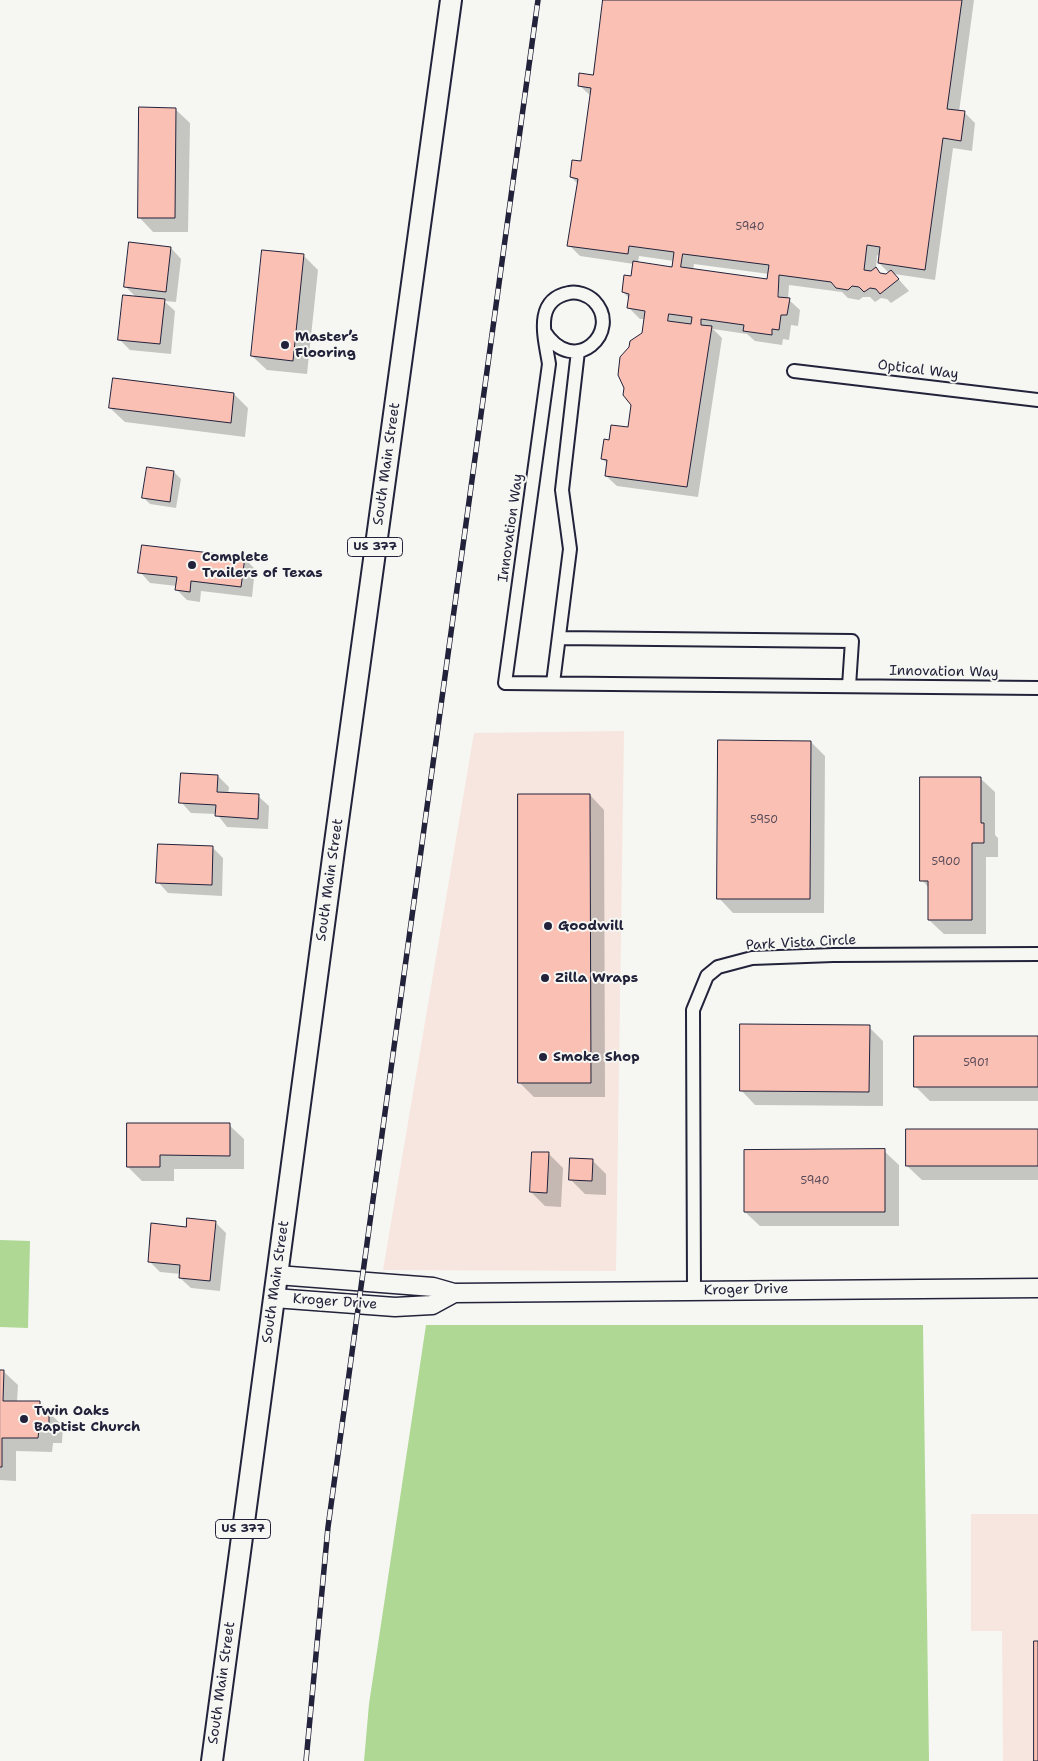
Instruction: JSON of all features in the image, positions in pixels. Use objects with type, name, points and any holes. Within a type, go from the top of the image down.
[{"type":"main road","name":"South Main Street","points":[[212,1761],[452,0]]},
{"type":"main road","name":"Kroger Drive","points":[[277,1275],[432,1287],[454,1293],[1038,1288]]},
{"type":"main road","name":"Kroger Drive","points":[[274,1298],[395,1306],[432,1305],[454,1293]]},
{"type":"street","points":[[571,292],[582,293],[591,298],[601,312],[602,328],[596,341],[578,351],[560,349],[552,343],[544,331],[545,310],[558,296],[571,292]]},
{"type":"street","name":"Innovation Way","points":[[544,331],[549,364],[505,683],[1038,688]]},
{"type":"street","points":[[553,683],[570,549],[562,490],[578,351]]},
{"type":"street","name":"Optical Way","points":[[794,371],[1038,400]]},
{"type":"street","points":[[558,638],[852,641],[849,686]]},
{"type":"street","name":"Park Vista Circle","points":[[694,1291],[693,1010],[707,976],[718,967],[752,958],[841,954],[1038,954]]},
{"type":"shaded area","points":[[624,731],[616,1271],[383,1270],[474,733]]},
{"type":"shaded area","points":[[971,1514],[1038,1514],[1038,1761],[1003,1761],[1002,1631],[971,1631]]},
{"type":"green space","points":[[0,1240],[30,1241],[28,1328],[0,1327]]},
{"type":"green space","points":[[426,1325],[923,1325],[929,1761],[364,1761],[369,1704]]},
{"type":"building","points":[[603,0],[962,0],[947,109],[965,111],[961,141],[943,138],[925,270],[878,263],[880,247],[867,245],[864,270],[871,271],[876,267],[880,273],[886,274],[891,270],[899,279],[880,294],[876,289],[870,288],[864,292],[859,287],[852,286],[848,290],[836,288],[831,282],[779,275],[778,297],[790,298],[787,315],[781,315],[779,330],[772,329],[772,335],[743,331],[744,325],[701,319],[701,325],[712,326],[687,487],[605,476],[607,460],[601,459],[604,439],[609,440],[611,425],[628,427],[631,405],[623,395],[624,388],[618,375],[620,357],[629,347],[630,341],[642,333],[645,311],[627,308],[629,294],[622,292],[624,275],[631,276],[633,261],[672,267],[674,252],[629,246],[628,254],[567,246],[578,179],[570,177],[572,160],[581,161],[591,88],[578,86],[579,73],[593,75]],"holes":[[[683,254],[769,265],[767,279],[681,267]],[[669,314],[692,317],[691,324],[668,321]]]},
{"type":"building","points":[[139,107],[176,108],[175,218],[138,218]]},
{"type":"building","points":[[129,242],[171,247],[166,292],[124,287]]},
{"type":"building","points":[[262,250],[304,254],[293,361],[251,356]]},
{"type":"building","points":[[123,295],[165,299],[160,344],[118,340]]},
{"type":"building","points":[[113,378],[234,393],[231,423],[109,408]]},
{"type":"building","points":[[147,467],[174,471],[170,502],[142,498]]},
{"type":"building","name":"Complete Trailers of Texas","points":[[142,545],[245,557],[241,587],[191,581],[190,592],[175,590],[177,577],[138,573]]},
{"type":"building","points":[[718,740],[811,741],[810,899],[717,899]]},
{"type":"building","points":[[181,773],[218,775],[217,792],[259,794],[258,819],[215,816],[216,805],[179,803]]},
{"type":"building","points":[[920,777],[981,777],[981,823],[984,823],[984,843],[972,843],[972,920],[928,920],[928,881],[920,881]]},
{"type":"building","points":[[518,794],[590,794],[591,1083],[518,1083]]},
{"type":"building","points":[[158,844],[213,846],[212,885],[156,883]]},
{"type":"building","points":[[740,1024],[870,1025],[869,1092],[740,1091]]},
{"type":"building","points":[[914,1036],[1038,1036],[1038,1087],[914,1087]]},
{"type":"building","points":[[127,1123],[230,1123],[230,1156],[160,1155],[160,1167],[127,1167]]},
{"type":"building","points":[[906,1129],[1038,1129],[1038,1166],[906,1166]]},
{"type":"building","points":[[885,1149],[885,1212],[744,1212],[744,1150]]},
{"type":"building","points":[[532,1152],[549,1152],[547,1193],[530,1192]]},
{"type":"building","points":[[570,1158],[593,1159],[592,1181],[569,1180]]},
{"type":"building","points":[[187,1218],[216,1221],[210,1281],[179,1278],[180,1265],[148,1262],[151,1223],[186,1227]]},
{"type":"building","name":"Twin Oaks Baptist Church","points":[[0,1370],[4,1370],[3,1401],[40,1401],[40,1410],[49,1410],[49,1429],[39,1429],[38,1438],[2,1438],[2,1467],[0,1467]]},
{"type":"building","points":[[1034,1641],[1038,1641],[1038,1761],[1034,1761]]},
{"type":"railway","points":[[306,1761],[328,1527],[538,0]]},
{"type":"place","name":"Master’s Flooring","points":[[285,345]]},
{"type":"place","name":"Complete Trailers of Texas","points":[[192,565]]},
{"type":"place","name":"Goodwill","points":[[548,926]]},
{"type":"place","name":"Zilla Wraps","points":[[545,978]]},
{"type":"place","name":"Smoke Shop","points":[[543,1057]]},
{"type":"place","name":"Twin Oaks Baptist Church","points":[[24,1419]]}]
